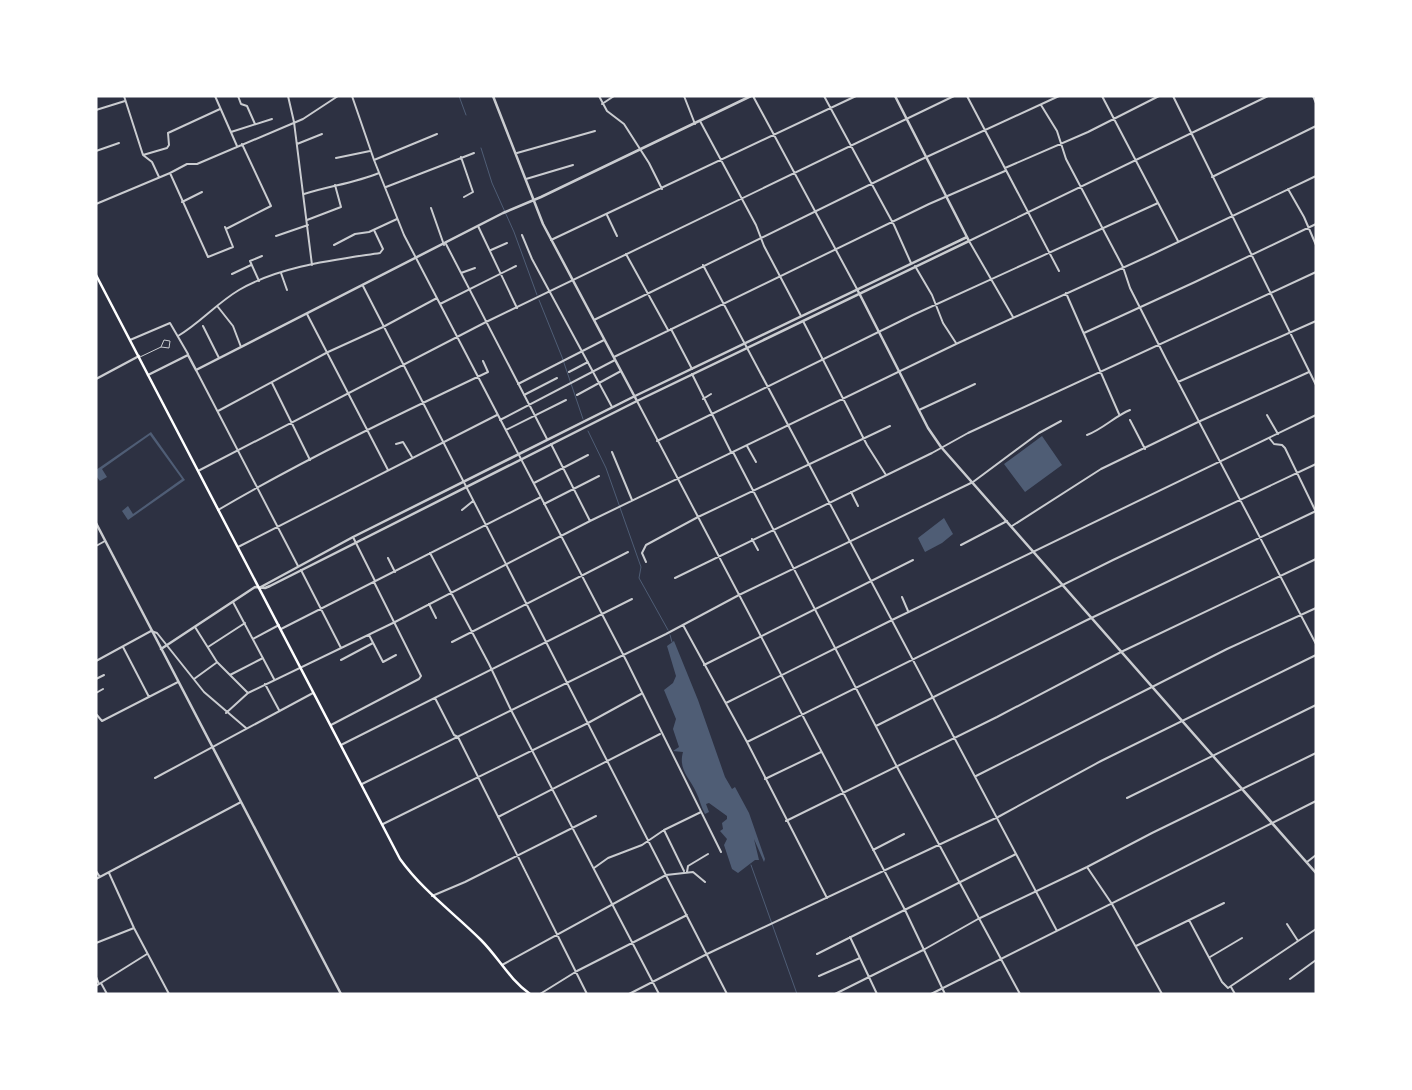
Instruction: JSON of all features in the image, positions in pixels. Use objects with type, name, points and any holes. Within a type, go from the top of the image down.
[{"type":"main road","points":[[96,275],[400,859],[432,896],[482,941],[516,984],[530,994]]},
{"type":"street","points":[[124,96],[143,155],[152,162],[159,177]]},
{"type":"street","points":[[215,96],[237,146]]},
{"type":"street","points":[[238,96],[241,104],[247,106],[255,124]]},
{"type":"street","points":[[288,96],[294,122],[312,265]]},
{"type":"street","points":[[96,204],[188,164],[197,164],[294,122],[338,96]]},
{"type":"street","points":[[352,96],[370,151],[386,187],[397,220],[416,259],[582,576],[721,852]]},
{"type":"street","points":[[493,96],[551,240],[905,910],[946,994]]},
{"type":"street","points":[[599,96],[607,111],[624,124],[662,189]]},
{"type":"street","points":[[602,104],[614,96]]},
{"type":"street","points":[[684,96],[695,124]]},
{"type":"street","points":[[196,370],[503,213],[752,96],[775,135],[814,213],[857,289],[919,410],[941,447],[975,481],[1033,552],[1316,872]]},
{"type":"street","points":[[824,96],[911,262]]},
{"type":"street","points":[[551,240],[856,96]]},
{"type":"street","points":[[895,96],[968,239],[1013,318]]},
{"type":"street","points":[[198,470],[292,420],[486,322],[954,96]]},
{"type":"street","points":[[967,96],[1059,271]]},
{"type":"street","points":[[594,320],[927,157],[1059,96]]},
{"type":"street","points":[[1102,96],[1178,241]]},
{"type":"street","points":[[500,420],[528,404],[594,372],[669,330],[1159,96]]},
{"type":"street","points":[[1173,96],[1316,386]]},
{"type":"street","points":[[259,588],[353,537],[612,407],[911,262],[974,237],[1268,96]]},
{"type":"street","points":[[1313,96],[1316,103]]},
{"type":"street","points":[[96,110],[125,102]]},
{"type":"street","points":[[1040,105],[1057,130],[1060,144],[1080,186],[1123,267],[1139,306],[1198,422],[1316,644]]},
{"type":"street","points":[[143,155],[167,148],[170,145],[168,133],[220,109]]},
{"type":"street","points":[[231,132],[272,120]]},
{"type":"street","points":[[700,121],[756,225],[780,277],[801,316]]},
{"type":"street","points":[[1212,177],[1316,126]]},
{"type":"street","points":[[516,153],[595,131]]},
{"type":"street","points":[[297,144],[322,134]]},
{"type":"street","points":[[374,160],[437,134]]},
{"type":"street","points":[[96,152],[120,143]]},
{"type":"street","points":[[170,173],[208,257],[232,247],[226,228],[272,206],[242,144]]},
{"type":"street","points":[[336,158],[370,151]]},
{"type":"street","points":[[386,187],[474,153]]},
{"type":"street","points":[[461,157],[474,192],[464,197]]},
{"type":"street","points":[[526,178],[573,165]]},
{"type":"street","points":[[304,194],[335,184],[363,180],[379,174]]},
{"type":"street","points":[[226,713],[248,693],[265,684],[395,622],[632,500],[956,344],[1316,176]]},
{"type":"street","points":[[307,220],[341,207],[335,184]]},
{"type":"street","points":[[1288,189],[1316,245]]},
{"type":"street","points":[[182,202],[202,192]]},
{"type":"street","points":[[657,441],[935,306],[1050,254],[1102,227],[1158,203]]},
{"type":"street","points":[[431,208],[445,244],[547,440]]},
{"type":"street","points":[[607,215],[617,236]]},
{"type":"street","points":[[334,245],[355,234],[374,230],[397,220]]},
{"type":"street","points":[[1084,333],[1316,224]]},
{"type":"street","points":[[276,236],[308,225]]},
{"type":"street","points":[[478,226],[517,308]]},
{"type":"street","points":[[178,336],[233,294],[259,281],[312,265],[380,253],[382,247],[374,230]]},
{"type":"street","points":[[522,235],[550,292],[612,407]]},
{"type":"street","points":[[161,649],[255,587],[265,588],[637,401],[968,239]]},
{"type":"street","points":[[491,250],[507,243]]},
{"type":"street","points":[[626,254],[692,369]]},
{"type":"street","points":[[259,281],[251,260],[262,256]]},
{"type":"street","points":[[232,274],[252,265]]},
{"type":"street","points":[[703,265],[746,342],[768,387],[1057,931]]},
{"type":"street","points":[[440,304],[516,266]]},
{"type":"street","points":[[915,266],[956,344]]},
{"type":"street","points":[[461,273],[475,268]]},
{"type":"street","points":[[676,578],[941,447],[1100,371],[1270,295],[1316,272]]},
{"type":"street","points":[[282,273],[287,290]]},
{"type":"street","points":[[363,286],[442,442],[568,681],[607,763],[688,914],[727,994]]},
{"type":"street","points":[[1066,293],[1120,414]]},
{"type":"street","points":[[218,411],[328,352],[383,327],[437,298]]},
{"type":"street","points":[[218,307],[233,326],[241,347]]},
{"type":"street","points":[[306,314],[328,352],[388,470]]},
{"type":"street","points":[[803,320],[886,475]]},
{"type":"street","points":[[1178,382],[1316,321]]},
{"type":"street","points":[[130,340],[168,323],[172,324],[298,566]]},
{"type":"street","points":[[204,326],[219,358]]},
{"type":"street","points":[[96,379],[161,347],[169,348],[170,341],[164,340],[161,347]]},
{"type":"street","points":[[518,384],[604,340]]},
{"type":"street","points":[[148,375],[188,355]]},
{"type":"street","points":[[218,510],[257,487],[368,430],[488,372],[482,361]]},
{"type":"street","points":[[569,372],[588,362]]},
{"type":"street","points":[[577,395],[621,371]]},
{"type":"street","points":[[1011,526],[1101,468],[1309,372]]},
{"type":"street","points":[[692,374],[711,414],[775,529],[896,765],[941,844],[978,918],[1020,994]]},
{"type":"street","points":[[523,395],[557,378]]},
{"type":"street","points":[[272,383],[292,420],[310,460]]},
{"type":"street","points":[[919,410],[975,384]]},
{"type":"street","points":[[703,398],[711,394]]},
{"type":"street","points":[[506,430],[566,400]]},
{"type":"street","points":[[1087,435],[1100,429],[1120,414],[1130,410]]},
{"type":"street","points":[[238,547],[498,414]]},
{"type":"street","points":[[1267,415],[1278,434]]},
{"type":"street","points":[[726,703],[892,620],[1316,415]]},
{"type":"street","points":[[1130,420],[1145,449]]},
{"type":"street","points":[[362,784],[739,595],[975,481],[1039,433],[1061,421]]},
{"type":"street","points":[[646,562],[642,558],[643,546],[698,517],[890,426]]},
{"type":"street","points":[[876,726],[1093,618],[1316,512],[1285,448],[1274,444],[1269,438]]},
{"type":"street","points":[[396,444],[403,442],[412,457]]},
{"type":"street","points":[[551,444],[590,521]]},
{"type":"street","points":[[747,445],[756,462]]},
{"type":"street","points":[[612,452],[632,500]]},
{"type":"street","points":[[534,483],[588,455]]},
{"type":"street","points":[[747,742],[1062,585],[1316,464]]},
{"type":"street","points":[[544,504],[599,476]]},
{"type":"street","points":[[851,492],[858,506]]},
{"type":"street","points":[[281,629],[541,498]]},
{"type":"street","points":[[462,510],[473,501]]},
{"type":"street","points":[[961,545],[1007,521]]},
{"type":"street","points":[[96,523],[341,994]]},
{"type":"street","points":[[331,725],[419,680],[421,676],[353,537]]},
{"type":"street","points":[[752,539],[758,550]]},
{"type":"street","points":[[96,546],[106,541]]},
{"type":"street","points":[[452,642],[472,630],[628,552]]},
{"type":"street","points":[[430,553],[450,593],[472,630],[511,710],[659,994]]},
{"type":"street","points":[[388,558],[395,572]]},
{"type":"street","points":[[786,821],[1121,652],[1316,559]]},
{"type":"street","points":[[704,665],[913,560]]},
{"type":"street","points":[[301,570],[341,648]]},
{"type":"street","points":[[902,597],[909,612]]},
{"type":"street","points":[[341,745],[632,599]]},
{"type":"street","points":[[233,602],[274,680]]},
{"type":"street","points":[[429,604],[436,618]]},
{"type":"street","points":[[976,776],[1227,649],[1316,608]]},
{"type":"street","points":[[208,647],[245,623]]},
{"type":"street","points":[[683,624],[747,742],[827,898]]},
{"type":"street","points":[[253,639],[279,625]]},
{"type":"street","points":[[195,627],[217,662],[248,693]]},
{"type":"street","points":[[96,662],[151,631],[157,633],[168,644],[204,692],[226,713],[246,728]]},
{"type":"street","points":[[369,635],[383,662],[396,655]]},
{"type":"street","points":[[341,660],[373,643]]},
{"type":"street","points":[[123,647],[149,697]]},
{"type":"street","points":[[629,994],[707,954],[998,817],[1101,761],[1316,655]]},
{"type":"street","points":[[229,676],[263,658]]},
{"type":"street","points":[[194,679],[217,662]]},
{"type":"street","points":[[96,679],[104,675]]},
{"type":"street","points":[[96,714],[101,721],[179,682]]},
{"type":"street","points":[[265,684],[279,710]]},
{"type":"street","points":[[96,693],[103,689]]},
{"type":"street","points":[[155,778],[314,692]]},
{"type":"street","points":[[383,824],[588,724],[641,694]]},
{"type":"street","points":[[435,698],[454,735],[458,737],[587,994]]},
{"type":"street","points":[[1127,798],[1157,785],[1212,754],[1316,705]]},
{"type":"street","points":[[498,817],[661,734]]},
{"type":"street","points":[[765,780],[821,752]]},
{"type":"street","points":[[836,994],[925,949],[978,918],[1087,867],[1316,753]]},
{"type":"street","points":[[931,994],[1316,801]]},
{"type":"street","points":[[96,879],[241,802]]},
{"type":"street","points":[[594,868],[608,858],[614,858],[648,842],[664,830],[701,812]]},
{"type":"street","points":[[432,896],[465,882],[596,816]]},
{"type":"street","points":[[664,830],[685,872]]},
{"type":"street","points":[[873,850],[904,834]]},
{"type":"street","points":[[685,872],[688,866],[708,854]]},
{"type":"street","points":[[817,954],[1016,854]]},
{"type":"street","points":[[1307,862],[1316,855]]},
{"type":"street","points":[[1087,867],[1112,904],[1162,994]]},
{"type":"street","points":[[96,871],[100,877]]},
{"type":"street","points":[[502,965],[666,875],[685,872],[700,875],[705,882]]},
{"type":"street","points":[[109,873],[134,928],[169,994]]},
{"type":"street","points":[[1136,946],[1224,903]]},
{"type":"street","points":[[540,994],[577,971],[633,944],[688,914]]},
{"type":"street","points":[[1189,920],[1226,987],[1231,987],[1316,929]]},
{"type":"street","points":[[1287,924],[1298,941]]},
{"type":"street","points":[[96,943],[134,928]]},
{"type":"street","points":[[850,938],[877,994]]},
{"type":"street","points":[[1210,957],[1242,938]]},
{"type":"street","points":[[96,986],[147,954]]},
{"type":"street","points":[[819,976],[860,958]]},
{"type":"street","points":[[1290,979],[1316,960]]},
{"type":"street","points":[[96,978],[107,994]]},
{"type":"street","points":[[1231,987],[1235,994]]},
{"type":"water","points":[[151,432],[185,480],[128,520],[122,511],[128,506],[133,514],[182,479],[150,435],[102,469],[107,477],[100,481],[96,476],[96,470]]},
{"type":"water","points":[[1042,436],[1062,465],[1025,492],[1004,464]]},
{"type":"water","points":[[944,518],[953,534],[942,543],[925,552],[918,538]]},
{"type":"water","points":[[674,641],[698,700],[725,777],[732,789],[735,787],[749,813],[765,859],[764,862],[754,839],[759,860],[755,860],[738,873],[732,869],[724,845],[727,839],[720,831],[723,829],[722,823],[727,819],[727,816],[709,803],[706,804],[709,812],[705,814],[696,792],[683,769],[683,752],[673,751],[679,747],[673,729],[676,719],[664,690],[673,683],[676,676],[667,646]]},
{"type":"waterway","points":[[459,96],[466,115]]},
{"type":"waterway","points":[[481,148],[492,183],[514,232],[537,295]]},
{"type":"waterway","points":[[539,300],[562,357],[583,419]]},
{"type":"waterway","points":[[588,431],[606,468],[641,567],[639,578],[668,630]]},
{"type":"waterway","points":[[670,635],[672,642]]},
{"type":"waterway","points":[[751,865],[797,994]]}]
